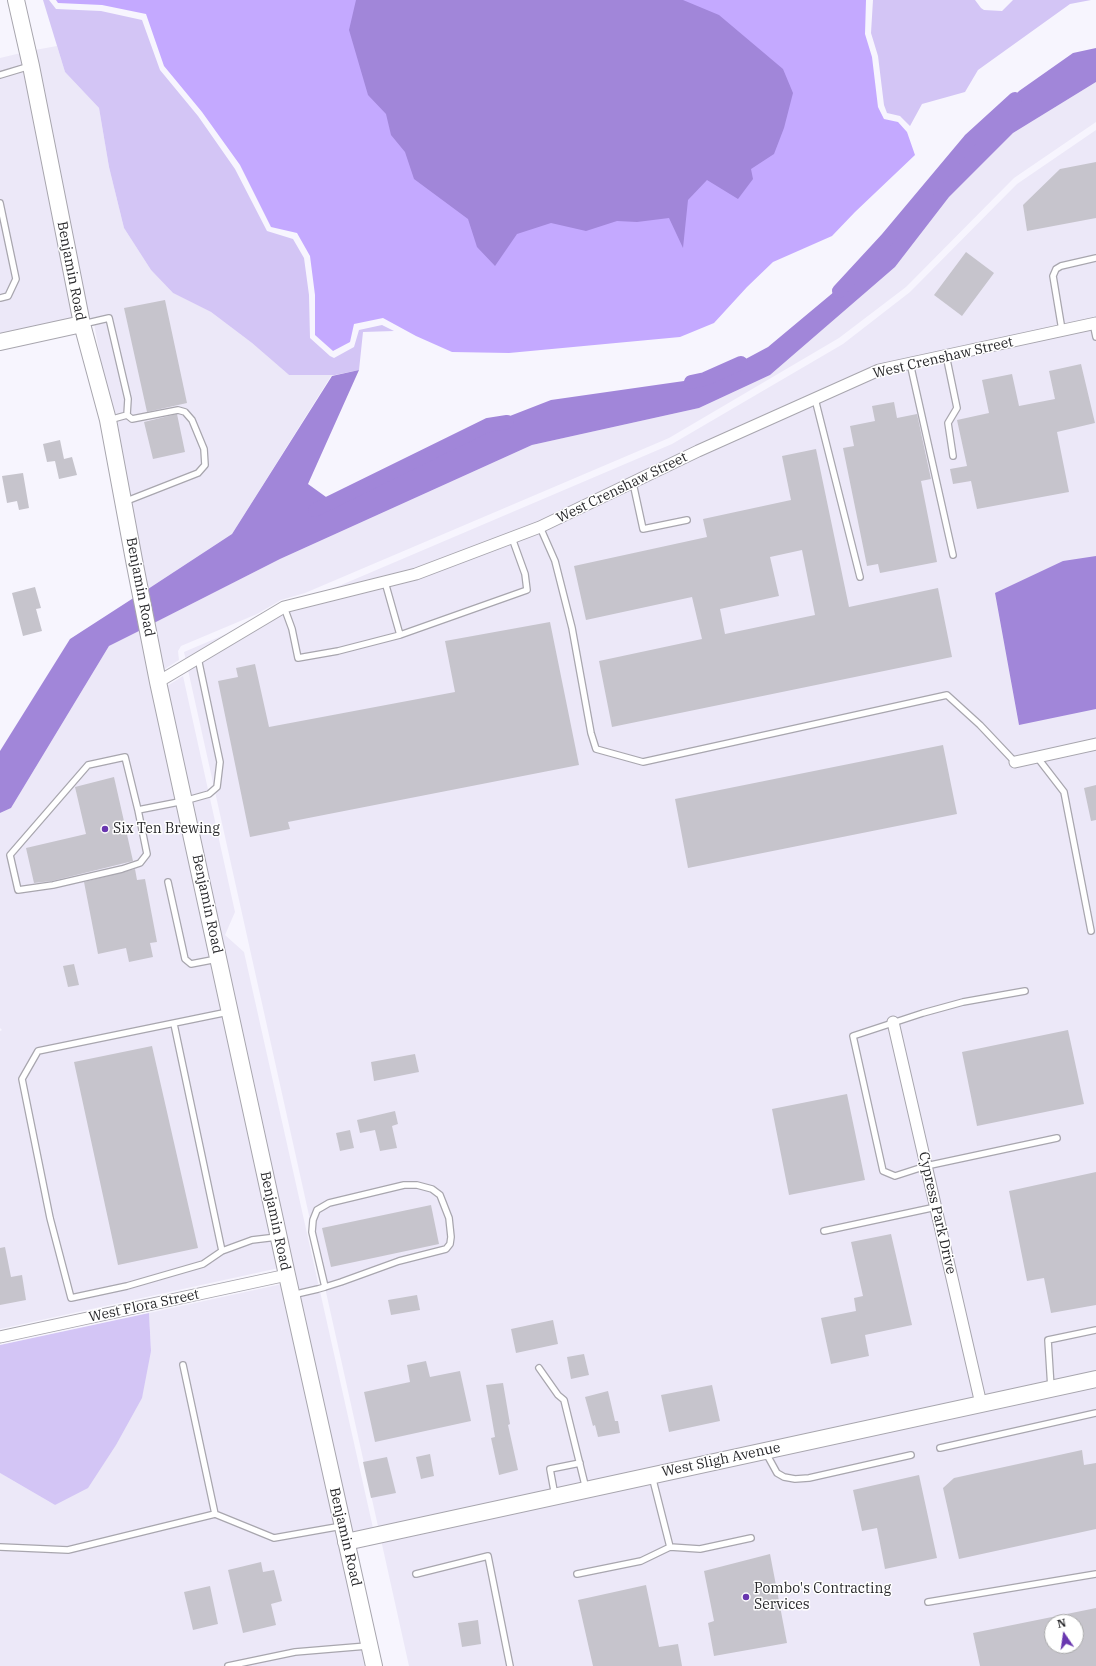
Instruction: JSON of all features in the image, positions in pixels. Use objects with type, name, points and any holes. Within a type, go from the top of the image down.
[{"type":"street","name":"Benjamin Road","points":[[16,0],[31,66],[82,324],[108,420],[158,682],[374,1666]]},
{"type":"street","name":"West Crenshaw Street","points":[[158,682],[284,607],[416,574],[540,527],[879,370],[1095,323]]},
{"type":"street","points":[[0,342],[82,324]]},
{"type":"street","points":[[1015,762],[1096,744]]},
{"type":"street","name":"Cypress Park Drive","points":[[893,1022],[981,1404]]},
{"type":"street","name":"West Flora Street","points":[[0,1337],[287,1275]]},
{"type":"street","name":"West Sligh Avenue","points":[[346,1542],[1096,1379]]},
{"type":"lane","points":[[0,74],[31,66]]},
{"type":"lane","points":[[0,203],[16,279],[8,296],[0,298]]},
{"type":"lane","points":[[1062,330],[1053,276],[1056,269],[1061,266],[1096,258]]},
{"type":"lane","points":[[82,324],[109,318],[128,399],[127,415]]},
{"type":"lane","points":[[1095,323],[1096,337]]},
{"type":"lane","points":[[946,355],[957,408],[948,423],[954,456]]},
{"type":"lane","points":[[910,363],[953,555]]},
{"type":"lane","points":[[815,399],[860,577]]},
{"type":"lane","points":[[124,502],[198,473],[205,465],[204,449],[192,420],[185,412],[178,410],[132,419],[127,415]]},
{"type":"lane","points":[[108,420],[127,415]]},
{"type":"lane","points":[[633,483],[643,529],[687,520]]},
{"type":"lane","points":[[540,527],[555,561],[572,628],[591,733],[596,748],[642,762],[947,695],[980,724],[1015,762]]},
{"type":"lane","points":[[284,607],[292,629],[298,658],[338,651],[400,635],[527,590],[525,574],[512,538]]},
{"type":"lane","points":[[385,582],[400,635]]},
{"type":"lane","points":[[138,810],[210,794],[217,787],[220,762],[198,658]]},
{"type":"lane","points":[[125,757],[138,810],[147,854],[140,863],[122,869],[52,885],[18,890],[10,855],[88,765],[125,757]]},
{"type":"lane","points":[[1037,757],[1064,792],[1091,931]]},
{"type":"lane","points":[[168,882],[185,959],[191,964],[218,959]]},
{"type":"lane","points":[[1025,991],[963,1002],[893,1022],[853,1036],[883,1170],[895,1176],[926,1166],[1057,1138]]},
{"type":"lane","points":[[230,1012],[38,1051],[22,1079],[29,1120],[50,1218],[71,1298],[126,1286],[203,1264],[222,1251],[252,1240],[279,1236]]},
{"type":"lane","points":[[174,1024],[222,1251]]},
{"type":"lane","points":[[292,1295],[325,1287],[399,1261],[446,1250],[450,1244],[451,1237],[449,1218],[440,1195],[432,1188],[417,1185],[404,1185],[329,1203],[317,1210],[313,1220],[312,1232],[325,1287]]},
{"type":"lane","points":[[824,1231],[936,1207]]},
{"type":"lane","points":[[1051,1388],[1048,1340],[1096,1330]]},
{"type":"lane","points":[[184,1365],[215,1514]]},
{"type":"lane","points":[[539,1368],[558,1395],[564,1400],[586,1490]]},
{"type":"lane","points":[[940,1448],[1096,1413]]},
{"type":"lane","points":[[765,1451],[777,1473],[784,1477],[796,1479],[809,1478],[911,1454]]},
{"type":"lane","points":[[555,1496],[550,1470],[580,1463]]},
{"type":"lane","points":[[652,1475],[670,1547]]},
{"type":"lane","points":[[0,1547],[68,1550],[215,1514],[274,1538],[343,1526]]},
{"type":"lane","points":[[577,1574],[641,1561],[670,1547],[700,1549],[751,1538]]},
{"type":"lane","points":[[416,1574],[488,1556],[510,1666]]},
{"type":"lane","points":[[928,1602],[1096,1574]]},
{"type":"lane","points":[[228,1666],[295,1652],[370,1646]]},
{"type":"shaded area","points":[[43,0],[49,0],[56,9],[101,11],[142,20],[160,70],[198,116],[235,169],[267,231],[293,239],[304,258],[309,295],[310,338],[334,358],[354,347],[359,330],[382,325],[394,331],[363,332],[359,370],[335,375],[289,375],[252,343],[211,312],[173,293],[151,270],[124,228],[109,167],[99,108],[65,72]]},
{"type":"shaded area","points":[[56,0],[866,0],[865,34],[872,57],[878,107],[884,119],[898,122],[907,132],[915,155],[832,236],[773,262],[747,287],[714,323],[680,337],[509,353],[452,352],[416,336],[383,318],[354,324],[350,342],[333,351],[315,335],[315,295],[310,256],[297,233],[271,227],[240,165],[202,112],[164,66],[146,14],[102,5],[58,3]]},
{"type":"shaded area","points":[[356,0],[683,0],[719,15],[783,69],[793,93],[784,128],[774,154],[751,169],[753,179],[738,199],[707,180],[688,200],[683,248],[669,218],[637,222],[617,221],[586,231],[551,223],[517,234],[495,266],[477,247],[468,219],[414,179],[405,152],[391,135],[386,114],[368,95],[349,30]]},
{"type":"shaded area","points":[[873,0],[975,0],[984,10],[1002,11],[1013,0],[1091,0],[1070,4],[978,70],[965,92],[922,104],[910,126],[900,116],[887,113],[884,105],[878,56],[871,33]]},
{"type":"shaded area","points":[[57,46],[65,72],[99,108],[109,167],[124,228],[151,270],[173,293],[211,312],[252,343],[289,375],[335,375],[331,376],[232,534],[148,589],[115,419],[103,373],[93,318],[88,319],[35,50]]},
{"type":"shaded area","points":[[1096,48],[1096,82],[1013,133],[949,197],[895,267],[770,375],[699,408],[532,445],[280,559],[154,623],[148,589],[232,534],[332,376],[359,370],[308,484],[333,502],[497,421],[551,400],[712,377],[768,347],[865,266],[1019,91],[1073,53]]},
{"type":"shaded area","points":[[21,53],[73,318],[0,334],[0,58]]},
{"type":"shaded area","points":[[1096,82],[1096,122],[1014,178],[906,287],[839,338],[669,438],[305,593],[281,600],[257,614],[181,646],[178,651],[179,660],[163,670],[154,623],[280,559],[532,445],[699,408],[770,375],[895,267],[949,197],[1013,133]]},
{"type":"shaded area","points":[[1096,130],[1096,1666],[409,1666],[184,652],[672,444],[843,344],[910,292],[1017,184]]},
{"type":"shaded area","points":[[1096,556],[1096,709],[1019,725],[995,593],[1063,561]]},
{"type":"shaded area","points":[[135,597],[141,630],[109,646],[11,808],[0,813],[0,751],[70,639]]},
{"type":"shaded area","points":[[141,630],[149,678],[152,684],[279,1268],[0,1329],[0,1031],[2,1030],[0,1028],[0,813],[11,808],[109,646]]},
{"type":"shaded area","points":[[183,676],[235,912],[225,935],[244,952],[373,1528],[351,1533],[167,686]]},
{"type":"shaded area","points":[[282,1284],[367,1666],[0,1666],[0,1473],[55,1505],[151,1351],[149,1313]]},
{"type":"shaded area","points":[[149,1313],[151,1351],[142,1398],[116,1445],[88,1488],[55,1505],[0,1473],[0,1345]]},
{"type":"building","points":[[1096,162],[1096,218],[1027,231],[1023,205],[1060,169]]},
{"type":"building","points":[[966,252],[994,273],[962,316],[934,295]]},
{"type":"building","points":[[165,300],[187,403],[147,412],[124,308]]},
{"type":"building","points":[[1081,364],[1095,423],[1057,432],[1069,492],[977,509],[971,481],[953,484],[950,469],[967,466],[957,420],[989,413],[982,380],[1012,374],[1019,406],[1055,399],[1049,371]]},
{"type":"building","points":[[894,402],[897,418],[917,414],[931,479],[921,481],[937,562],[880,573],[878,564],[867,566],[843,448],[854,446],[850,426],[875,421],[872,406]]},
{"type":"building","points":[[177,414],[185,452],[153,459],[144,422]]},
{"type":"building","points":[[60,440],[64,459],[72,457],[77,475],[59,479],[55,461],[47,462],[43,444]]},
{"type":"building","points":[[816,449],[849,607],[938,588],[952,657],[612,727],[599,661],[702,639],[692,597],[586,620],[574,566],[707,537],[703,519],[791,500],[782,456]],"holes":[[[802,550],[815,615],[725,634],[720,609],[779,596],[770,557]]]},
{"type":"building","points":[[23,473],[29,508],[19,510],[17,501],[7,503],[2,476]]},
{"type":"building","points":[[35,587],[41,608],[36,609],[42,631],[23,636],[12,593]]},
{"type":"building","points":[[550,622],[579,765],[288,822],[290,829],[250,837],[218,681],[238,677],[236,668],[255,664],[269,727],[455,692],[445,641]]},
{"type":"building","points":[[943,745],[957,814],[688,868],[675,799]]},
{"type":"building","name":"Six Ten Brewing","points":[[114,777],[133,861],[52,881],[34,883],[26,848],[86,834],[75,787]]},
{"type":"building","points":[[1096,785],[1096,820],[1091,821],[1084,788]]},
{"type":"building","points":[[135,869],[137,880],[145,879],[157,942],[150,943],[153,957],[129,962],[126,948],[98,954],[84,882]]},
{"type":"building","points":[[74,964],[79,985],[68,987],[63,966]]},
{"type":"building","points":[[1068,1030],[1084,1104],[977,1126],[962,1052]]},
{"type":"building","points":[[152,1046],[198,1248],[118,1265],[74,1062]]},
{"type":"building","points":[[415,1054],[419,1072],[374,1081],[371,1062]]},
{"type":"building","points":[[847,1094],[865,1180],[789,1195],[772,1109]]},
{"type":"building","points":[[395,1111],[398,1124],[392,1126],[397,1148],[380,1151],[375,1130],[360,1133],[357,1120]]},
{"type":"building","points":[[350,1130],[354,1148],[340,1151],[336,1133]]},
{"type":"building","points":[[1096,1172],[1096,1305],[1051,1313],[1044,1278],[1027,1281],[1009,1191]]},
{"type":"building","points":[[431,1205],[439,1244],[331,1267],[322,1228]]},
{"type":"building","points":[[891,1234],[912,1325],[865,1335],[869,1356],[831,1364],[821,1318],[856,1311],[854,1298],[863,1296],[851,1242]]},
{"type":"building","points":[[5,1247],[11,1277],[22,1275],[26,1300],[0,1305],[0,1248]]},
{"type":"building","points":[[417,1295],[420,1310],[391,1315],[388,1300]]},
{"type":"building","points":[[553,1320],[558,1344],[516,1353],[511,1329]]},
{"type":"building","points":[[584,1354],[589,1375],[571,1379],[567,1357]]},
{"type":"building","points":[[426,1361],[430,1377],[460,1371],[471,1421],[375,1442],[364,1392],[410,1382],[407,1365]]},
{"type":"building","points":[[503,1383],[510,1424],[508,1425],[518,1470],[499,1475],[491,1438],[495,1437],[486,1385]]},
{"type":"building","points":[[712,1385],[720,1421],[669,1432],[661,1395]]},
{"type":"building","points":[[608,1391],[615,1421],[618,1421],[620,1433],[598,1437],[595,1425],[593,1426],[585,1397]]},
{"type":"building","points":[[1082,1450],[1084,1465],[1096,1463],[1096,1529],[959,1559],[943,1488],[954,1478]]},
{"type":"building","points":[[430,1454],[434,1476],[421,1479],[416,1457]]},
{"type":"building","points":[[387,1457],[396,1493],[371,1498],[363,1462]]},
{"type":"building","points":[[919,1475],[937,1558],[885,1569],[877,1528],[862,1531],[853,1490]]},
{"type":"building","points":[[770,1554],[787,1643],[714,1656],[708,1623],[714,1621],[704,1571]]},
{"type":"building","points":[[261,1562],[263,1572],[274,1570],[282,1601],[271,1604],[276,1625],[243,1633],[228,1570]]},
{"type":"building","points":[[646,1585],[659,1647],[678,1644],[682,1666],[593,1666],[578,1600]]},
{"type":"building","points":[[210,1586],[218,1624],[193,1630],[184,1592]]},
{"type":"building","points":[[1096,1608],[1096,1666],[980,1666],[973,1633],[1044,1619],[1044,1654],[1084,1654],[1084,1614],[1066,1614]]},
{"type":"building","points":[[478,1620],[481,1644],[462,1647],[458,1623]]},
{"type":"waterway","points":[[839,291],[887,239],[970,140],[1015,99]]},
{"type":"waterway","points":[[691,382],[705,379],[741,363]]},
{"type":"waterway","points":[[315,510],[488,425],[507,422]]},
{"type":"place","name":"Six Ten Brewing","points":[[105,829]]},
{"type":"place","name":"Pombo's Contracting Services","points":[[746,1597]]}]
